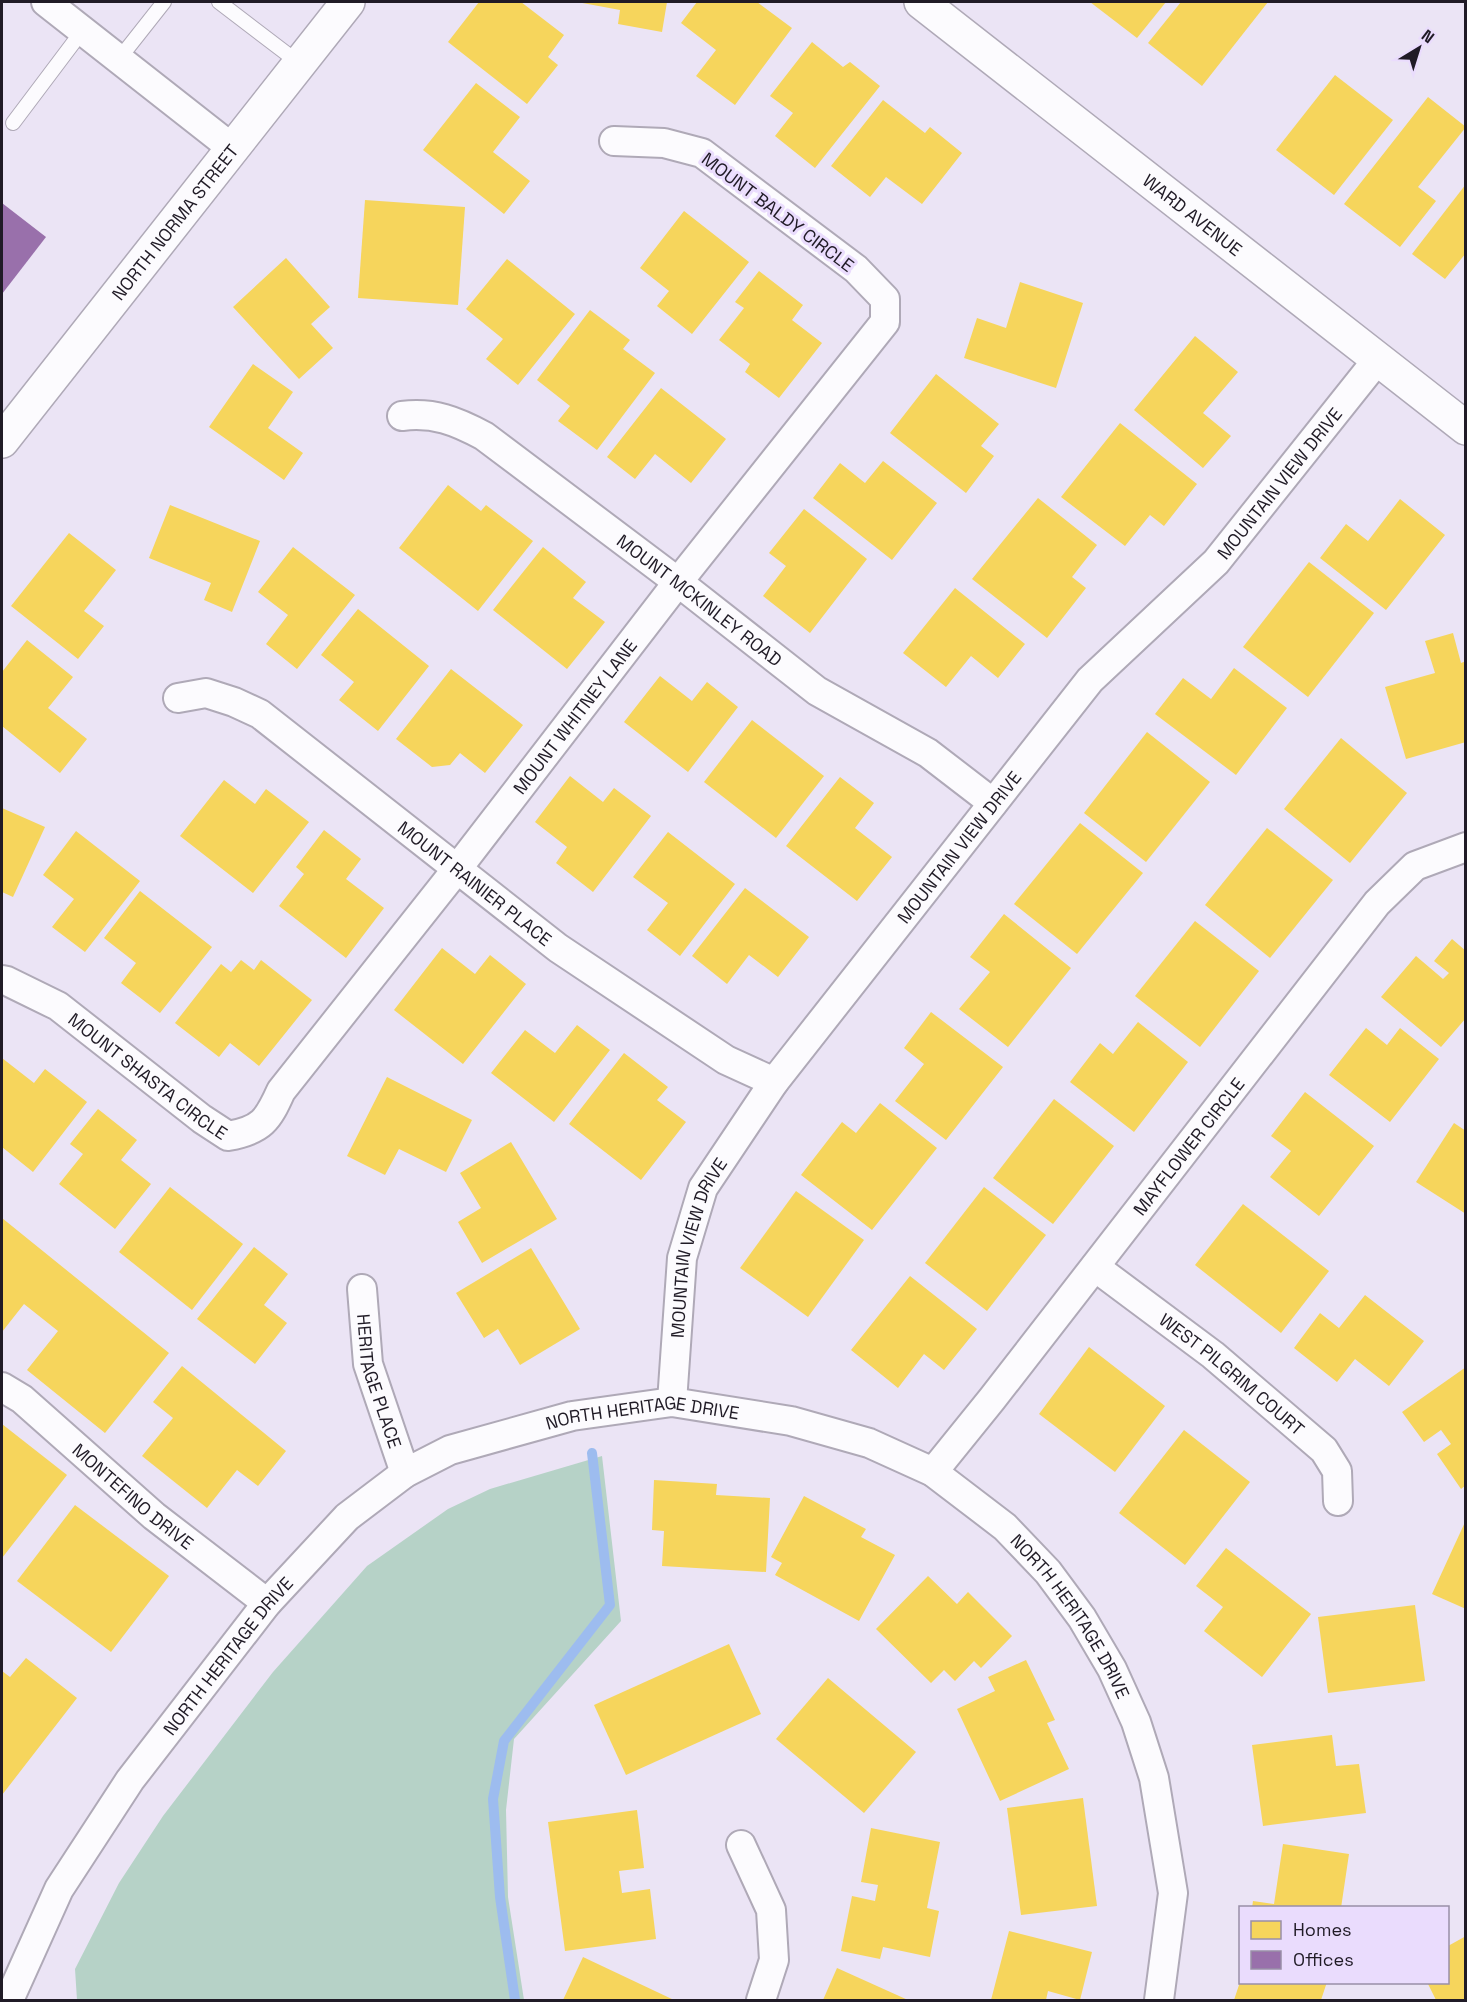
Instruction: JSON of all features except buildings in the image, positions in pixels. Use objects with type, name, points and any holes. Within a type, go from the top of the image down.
[{"type":"street","points":[[46,2],[232,148]]},
{"type":"street","name":"NORTH NORMA STREET","points":[[2,441],[348,2]]},
{"type":"street","name":"WARD AVENUE","points":[[921,2],[1466,428]]},
{"type":"street","name":"MOUNT BALDY CIRCLE","points":[[614,141],[664,143],[702,153],[856,269],[885,299],[885,322],[871,341]]},
{"type":"street","name":"MOUNT WHITNEY LANE","points":[[281,1090],[457,869],[678,582],[871,341]]},
{"type":"street","name":"MOUNTAIN VIEW DRIVE","points":[[672,1402],[682,1258],[703,1188],[774,1082],[1090,680],[1216,562],[1378,359]]},
{"type":"street","name":"MOUNT MCKINLEY ROAD","points":[[402,416],[416,414],[454,421],[484,436],[678,582],[817,692],[928,753],[993,802]]},
{"type":"street","name":"MOUNT RAINIER PLACE","points":[[178,698],[206,693],[260,714],[558,948],[726,1060],[774,1082]]},
{"type":"street","name":"MAYFLOWER CIRCLE","points":[[933,1472],[1377,903],[1415,866],[1466,847]]},
{"type":"street","name":"MOUNT SHASTA CIRCLE","points":[[2,980],[58,1006],[202,1119],[228,1136],[247,1133],[269,1117],[281,1090]]},
{"type":"street","name":"WEST PILGRIM COURT","points":[[1095,1267],[1213,1355],[1324,1450],[1337,1471],[1338,1501]]},
{"type":"street","name":"HERITAGE PLACE","points":[[362,1289],[368,1364],[405,1473]]},
{"type":"street","name":"MONTEFINO DRIVE","points":[[2,1387],[22,1399],[154,1516],[267,1603]]},
{"type":"street","name":"NORTH HERITAGE DRIVE","points":[[9,2001],[58,1889],[130,1780],[267,1603],[347,1517],[405,1473],[450,1450],[572,1416],[672,1402],[791,1421],[869,1443],[933,1472],[1005,1527],[1048,1572],[1082,1618],[1106,1659],[1136,1722],[1154,1778],[1173,1893],[1167,1954],[1159,2001]]},
{"type":"street","points":[[741,1845],[771,1910],[774,1960],[761,2001]]},
{"type":"lane","points":[[120,59],[164,2]]},
{"type":"lane","points":[[219,2],[299,63]]},
{"type":"lane","points":[[13,123],[83,30]]},
{"type":"green space","points":[[602,1456],[621,1621],[514,1739],[506,1810],[508,1897],[524,2000],[77,2000],[75,1969],[119,1883],[163,1816],[273,1672],[367,1566],[448,1509],[490,1489]]},
{"type":"waterway","points":[[515,2000],[500,1897],[493,1799],[504,1741],[610,1605],[592,1453]]}]
